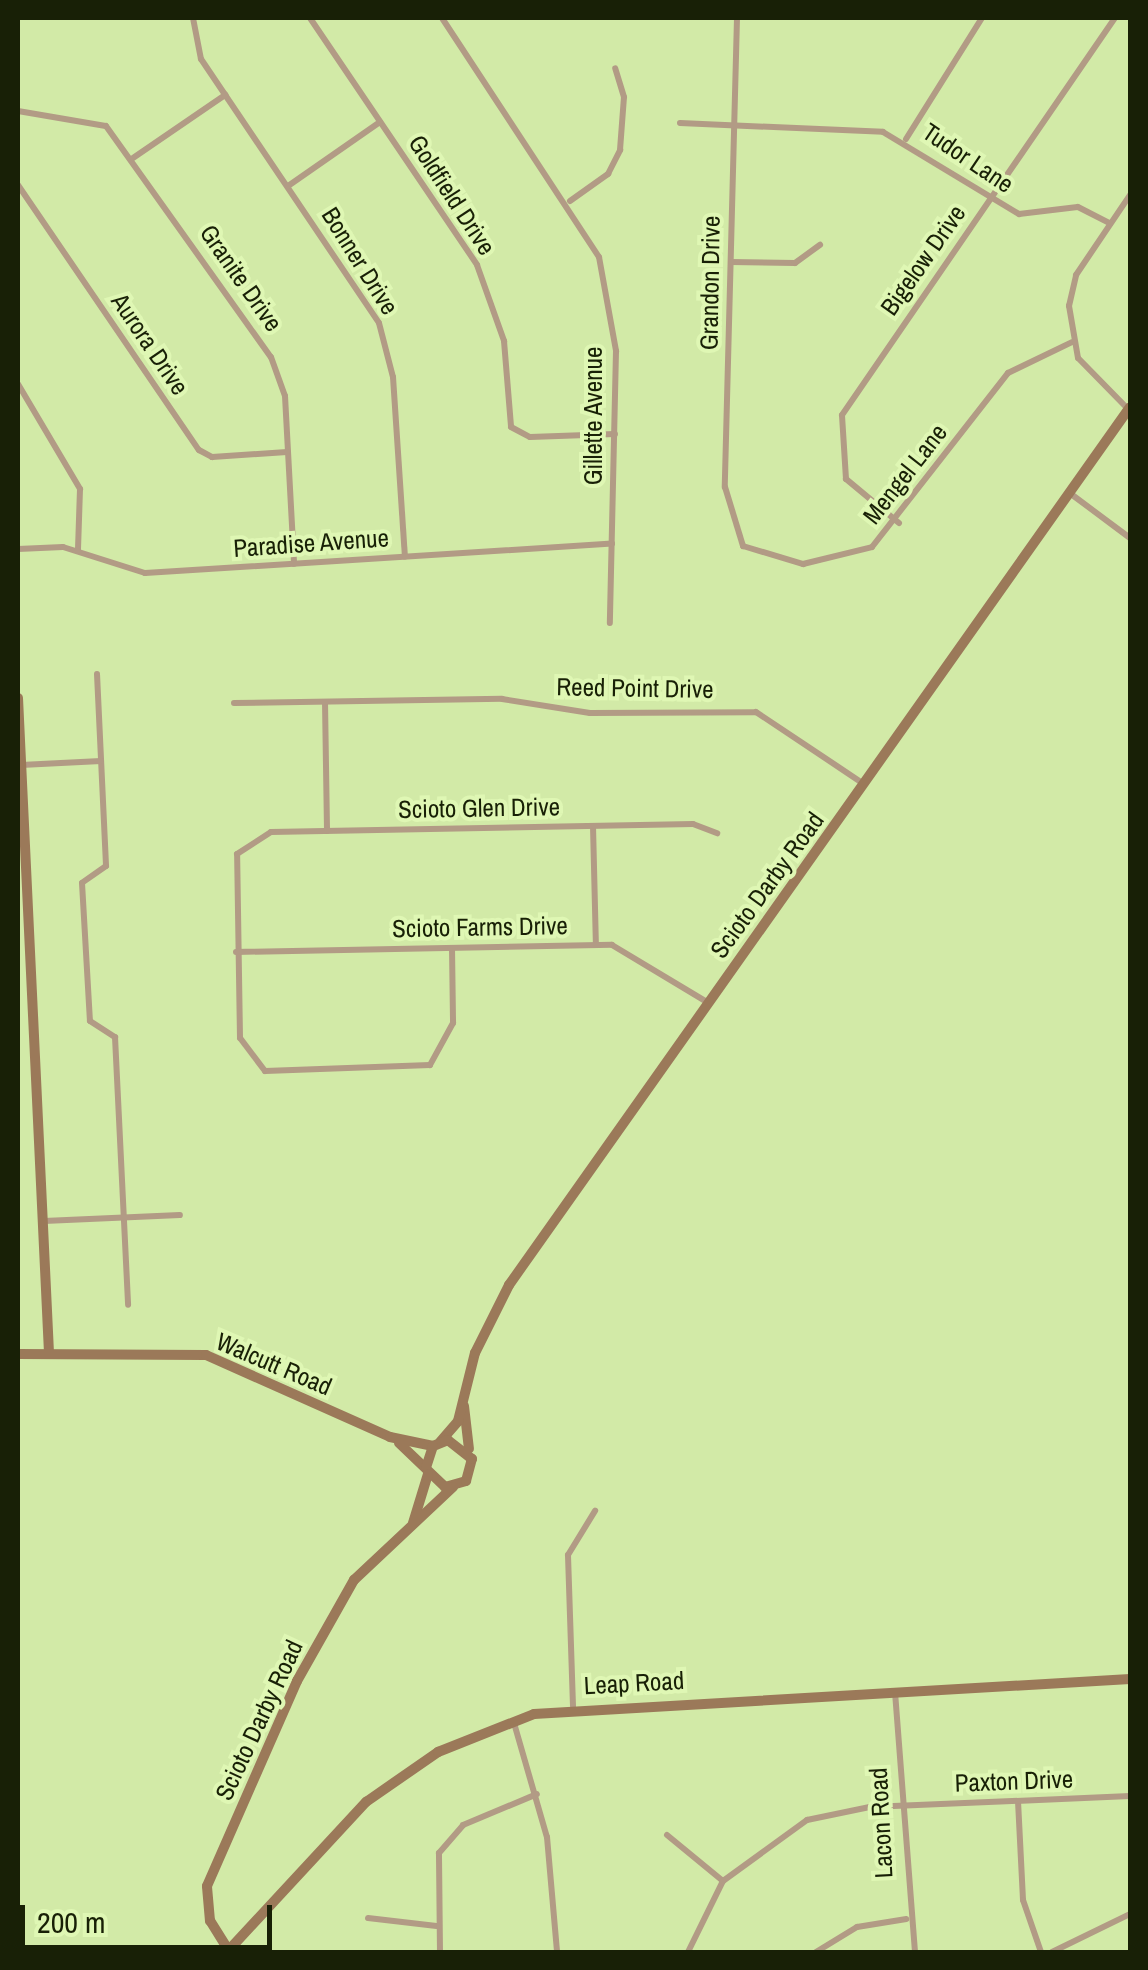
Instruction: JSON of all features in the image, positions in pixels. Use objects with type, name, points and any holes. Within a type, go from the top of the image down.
[{"type":"street","name":"Bonner Drive","points":[[192,18],[201,59],[367,299],[388,350],[405,557]]},
{"type":"street","name":"Goldfield Drive","points":[[310,18],[476,264],[504,341],[511,427],[530,438],[614,434]]},
{"type":"street","name":"Gillette Avenue","points":[[442,18],[570,202],[599,258],[616,351],[610,623]]},
{"type":"street","name":"Grandon Drive","points":[[737,18],[725,506],[743,546]]},
{"type":"street","points":[[906,139],[982,18]]},
{"type":"street","name":"Bigelow Drive","points":[[898,523],[846,478],[838,428],[1114,18]]},
{"type":"street","points":[[570,202],[608,174],[620,150],[624,98],[615,68]]},
{"type":"street","points":[[133,158],[225,96]]},
{"type":"street","name":"Granite Drive","points":[[18,111],[106,126],[133,158],[281,375],[294,564]]},
{"type":"street","points":[[288,186],[380,122]]},
{"type":"street","name":"Tudor Lane","points":[[680,123],[868,128],[906,139],[1019,214],[1078,206],[1110,223]]},
{"type":"street","name":"Aurora Drive","points":[[18,185],[199,450],[212,458],[287,452]]},
{"type":"street","points":[[1130,195],[1076,275],[1072,342],[1085,369],[1130,408]]},
{"type":"street","points":[[730,262],[796,263],[820,246]]},
{"type":"street","name":"Mengel Lane","points":[[743,546],[775,562],[822,564],[855,556],[898,523],[1008,373],[1072,342]]},
{"type":"street","points":[[18,384],[80,489],[78,550]]},
{"type":"street","name":"Scioto Darby Road","points":[[411,1528],[437,1444],[464,1400],[494,1309],[707,1002],[1130,408]]},
{"type":"street","points":[[1070,494],[1130,538]]},
{"type":"street","name":"Paradise Avenue","points":[[18,550],[78,550],[145,573],[612,544]]},
{"type":"street","points":[[97,674],[106,866],[83,880],[83,900],[90,1021],[115,1037],[128,1305]]},
{"type":"street","points":[[18,698],[22,853],[50,1352]]},
{"type":"street","name":"Reed Point Drive","points":[[234,703],[502,699],[590,713],[756,712],[864,784]]},
{"type":"street","points":[[325,702],[327,831]]},
{"type":"street","points":[[22,764],[101,762]]},
{"type":"street","name":"Scioto Glen Drive","points":[[236,952],[234,863],[244,844],[264,833],[693,824],[717,833]]},
{"type":"street","points":[[594,826],[596,944]]},
{"type":"street","name":"Scioto Farms Drive","points":[[236,952],[596,944],[647,959],[707,1002]]},
{"type":"street","points":[[236,952],[240,1038],[252,1064],[279,1074],[430,1065],[453,1023],[452,948]]},
{"type":"street","points":[[44,1221],[180,1215]]},
{"type":"street","name":"Walcutt Road","points":[[18,1354],[206,1355],[390,1437],[469,1451]]},
{"type":"street","name":"Scioto Darby Road","points":[[464,1400],[469,1451]]},
{"type":"street","name":"Walcutt Road","points":[[390,1437],[427,1471],[453,1487]]},
{"type":"street","points":[[453,1487],[470,1475],[469,1451]]},
{"type":"street","name":"Scioto Darby Road","points":[[229,1952],[206,1899],[221,1847],[340,1598],[453,1487]]},
{"type":"street","points":[[573,1706],[568,1555],[596,1511]]},
{"type":"street","name":"Leap Road","points":[[229,1952],[366,1802],[438,1752],[514,1722],[573,1706],[1130,1680]]},
{"type":"street","name":"Lacon Road","points":[[895,1690],[907,1919],[916,1952]]},
{"type":"street","points":[[514,1722],[536,1794],[557,1952]]},
{"type":"street","points":[[440,1952],[435,1868],[450,1836],[536,1794]]},
{"type":"street","name":"Paxton Drive","points":[[723,1881],[807,1820],[900,1806],[1130,1796]]},
{"type":"street","points":[[1018,1801],[1023,1900],[1040,1952]]},
{"type":"street","points":[[667,1835],[723,1881],[688,1952]]},
{"type":"street","points":[[1052,1952],[1130,1914]]},
{"type":"street","points":[[368,1918],[438,1926]]},
{"type":"street","points":[[816,1952],[857,1927],[907,1919]]}]
